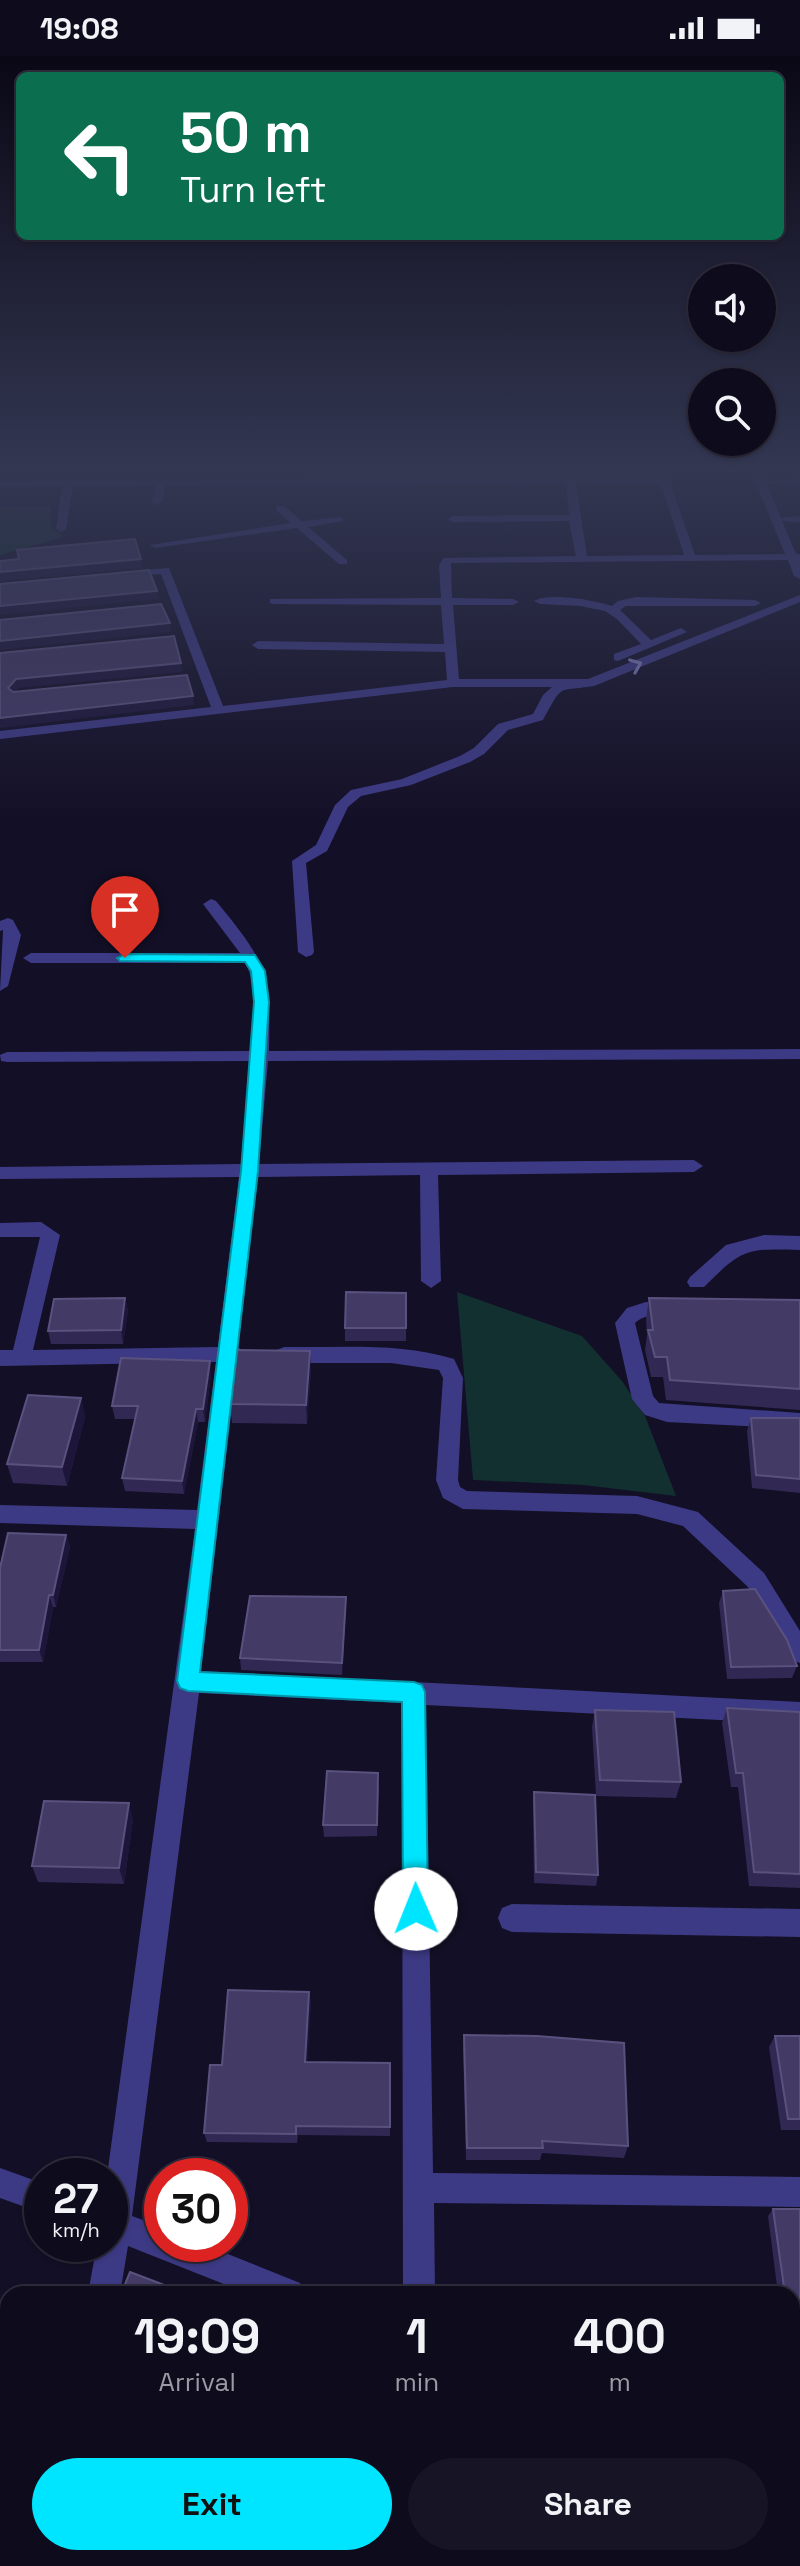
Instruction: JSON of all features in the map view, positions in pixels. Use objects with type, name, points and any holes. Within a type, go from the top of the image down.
[{"type":"street","points":[[173,590],[218,710]]},
{"type":"street","points":[[445,590],[453,683]]},
{"type":"street","points":[[306,952],[299,861],[322,848],[342,805],[356,793],[406,782],[465,759],[479,751],[503,727],[538,717],[549,695],[561,684],[649,644],[787,590]]},
{"type":"street","points":[[0,735],[453,683],[590,683],[800,598]]},
{"type":"street","points":[[613,610],[622,603],[636,600],[755,603]]},
{"type":"street","points":[[274,601],[513,602]]},
{"type":"street","points":[[540,601],[613,610],[629,625],[635,636],[649,644]]},
{"type":"street","points":[[163,606],[178,604]]},
{"type":"street","points":[[175,638],[191,637]]},
{"type":"street","points":[[258,645],[450,648]]},
{"type":"street","points":[[190,677],[205,676]]},
{"type":"street","points":[[122,2158],[188,1681],[260,1056],[262,1002],[258,971],[231,928],[211,904]]},
{"type":"street","points":[[0,926],[8,923],[13,935],[0,986]]},
{"type":"street","points":[[31,958],[250,958]]},
{"type":"street","points":[[7,1057],[800,1054]]},
{"type":"street","points":[[0,1173],[694,1166]]},
{"type":"street","points":[[429,1169],[431,1281]]},
{"type":"street","points":[[0,1230],[41,1229],[50,1235],[11,1358],[226,1354],[435,1360],[447,1365],[453,1378],[447,1480],[451,1492],[463,1500],[637,1505],[690,1519],[756,1580],[800,1652]]},
{"type":"street","points":[[697,1282],[734,1246],[750,1241],[800,1243]]},
{"type":"street","points":[[694,1309],[638,1309],[629,1314],[625,1323],[643,1399],[652,1409],[667,1414],[800,1421]]},
{"type":"street","points":[[0,1514],[207,1520]]},
{"type":"street","points":[[188,1681],[800,1713]]},
{"type":"street","points":[[414,1692],[419,2286]]},
{"type":"street","points":[[512,1918],[800,1923]]},
{"type":"street","points":[[0,2183],[24,2192]]},
{"type":"street","points":[[418,2188],[800,2192]]},
{"type":"street","points":[[105,2286],[108,2262]]},
{"type":"street","points":[[208,2262],[269,2286]]},
{"type":"green space","points":[[457,1292],[582,1336],[622,1381],[645,1416],[676,1496],[583,1485],[473,1480]]},
{"type":"building","points":[[0,590],[157,591],[0,606]]},
{"type":"building","points":[[161,604],[170,623],[0,641],[0,620]]},
{"type":"building","points":[[174,636],[181,663],[16,679],[8,688],[13,692],[187,675],[193,696],[0,718],[0,653]]},
{"type":"building","points":[[346,1292],[406,1293],[406,1328],[345,1328]]},
{"type":"building","points":[[125,1298],[121,1330],[48,1331],[54,1299]]},
{"type":"building","points":[[649,1298],[800,1300],[800,1389],[670,1380],[667,1357],[655,1357],[648,1330],[653,1330]]},
{"type":"building","points":[[236,1350],[310,1351],[306,1405],[230,1404]]},
{"type":"building","points":[[121,1358],[210,1361],[203,1409],[196,1409],[182,1481],[122,1478],[138,1406],[112,1406]]},
{"type":"building","points":[[28,1395],[81,1398],[62,1467],[7,1464]]},
{"type":"building","points":[[751,1418],[800,1418],[800,1479],[756,1475]]},
{"type":"building","points":[[8,1533],[66,1535],[53,1595],[49,1595],[39,1650],[0,1650],[0,1568]]},
{"type":"building","points":[[755,1589],[787,1640],[797,1666],[731,1667],[723,1591]]},
{"type":"building","points":[[250,1596],[346,1597],[342,1663],[240,1658]]},
{"type":"building","points":[[727,1708],[800,1712],[800,1874],[754,1872],[743,1773],[736,1773]]},
{"type":"building","points":[[595,1710],[674,1712],[681,1782],[600,1780]]},
{"type":"building","points":[[327,1771],[378,1773],[377,1825],[323,1825]]},
{"type":"building","points":[[534,1792],[595,1795],[598,1875],[536,1872]]},
{"type":"building","points":[[44,1801],[129,1803],[119,1868],[32,1866]]},
{"type":"building","points":[[228,1990],[309,1992],[305,2062],[390,2063],[390,2127],[296,2126],[296,2134],[204,2133],[210,2065],[222,2065]]},
{"type":"building","points":[[464,2035],[537,2036],[624,2043],[628,2146],[542,2141],[543,2148],[467,2148]]},
{"type":"building","points":[[775,2036],[800,2036],[800,2119],[788,2119]]},
{"type":"building","points":[[773,2209],[800,2209],[800,2286],[784,2286]]},
{"type":"building","points":[[130,2272],[167,2286],[124,2286]]},
{"type":"route","points":[[125,958],[250,958],[258,971],[262,1002],[249,1171],[188,1681],[414,1692],[416,1909]]}]
